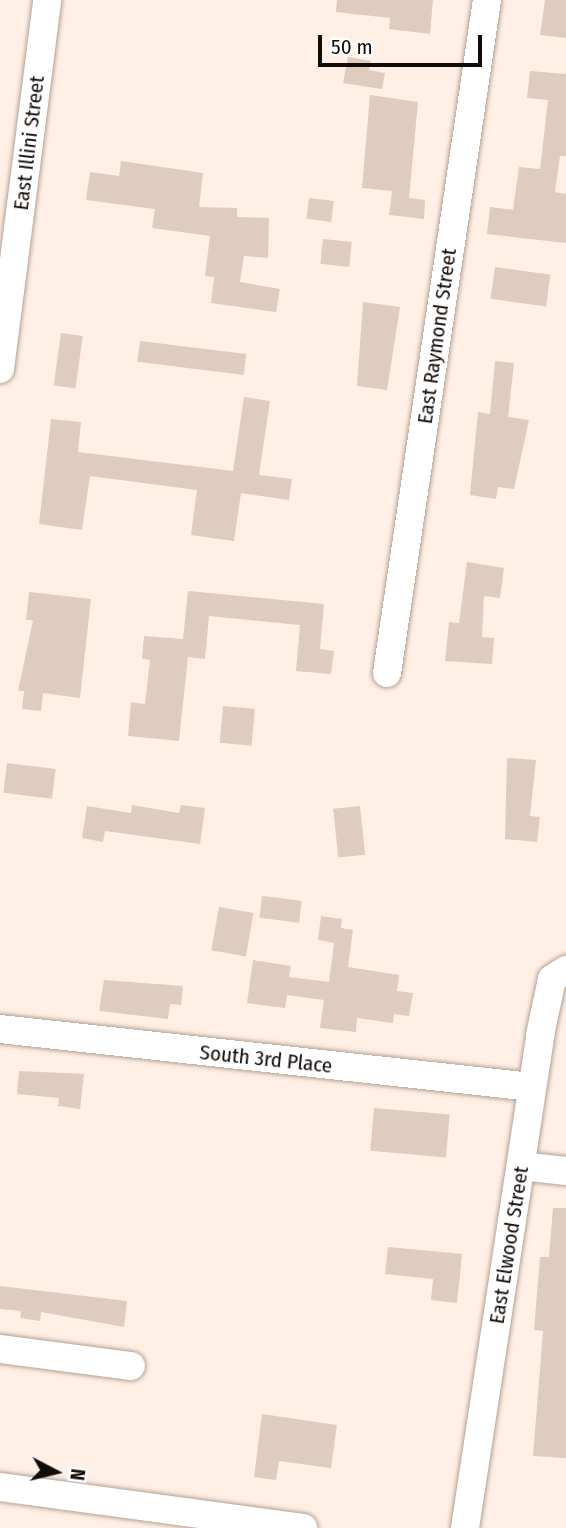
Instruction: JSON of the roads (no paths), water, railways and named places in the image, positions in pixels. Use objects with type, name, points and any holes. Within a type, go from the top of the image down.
[{"type":"street","name":"East Illini Street","points":[[0,369],[47,0]]},
{"type":"street","name":"East Raymond Street","points":[[387,673],[487,0]]},
{"type":"street","name":"East Elwood Street","points":[[466,1528],[532,1087],[550,987],[566,970]]},
{"type":"street","name":"South 3rd Place","points":[[0,1030],[532,1087]]},
{"type":"street","points":[[521,1166],[566,1171]]},
{"type":"street","points":[[0,1349],[131,1366]]},
{"type":"street","points":[[0,1487],[303,1528]]}]
